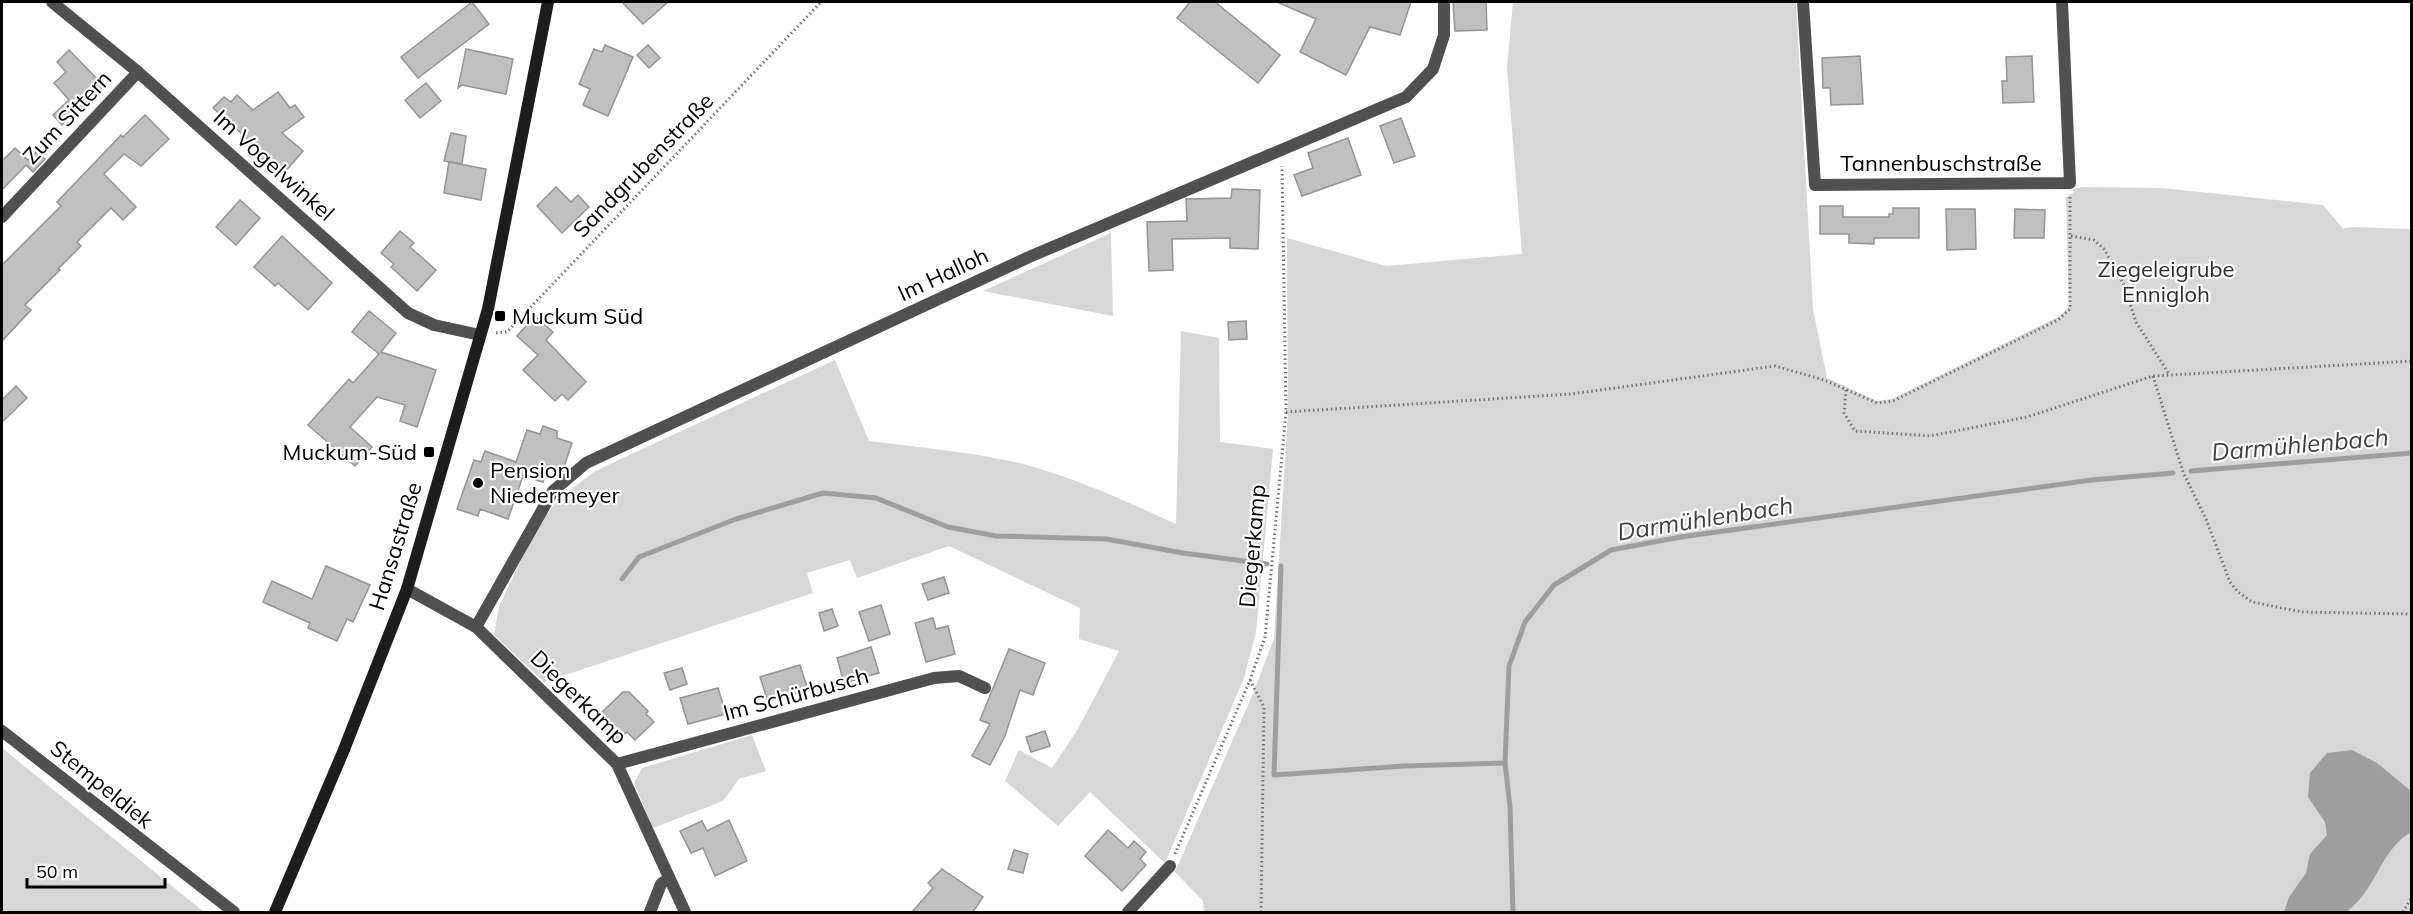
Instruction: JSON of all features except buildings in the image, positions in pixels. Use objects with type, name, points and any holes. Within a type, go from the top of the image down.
[{"type":"main road","name":"Hansastraße","points":[[275,912],[343,752],[406,589],[488,309],[548,2]]},
{"type":"street","name":"Im Vogelwinkel","points":[[51,2],[138,72],[408,313],[434,325],[480,334]]},
{"type":"street","name":"Im Halloh","points":[[476,627],[553,491],[586,463],[1029,257],[1407,97],[1433,69],[1444,35],[1444,2]]},
{"type":"street","name":"Tannenbuschstraße","points":[[1803,2],[1815,185],[2070,183],[2062,2]]},
{"type":"street","name":"Zum Sittern","points":[[2,217],[138,72]]},
{"type":"street","name":"Diegerkamp","points":[[406,589],[476,627],[617,764],[685,912]]},
{"type":"street","name":"Im Schürbusch","points":[[617,764],[934,678],[958,676],[985,688]]},
{"type":"street","name":"Stempeldiek","points":[[2,731],[178,872],[234,912]]},
{"type":"street","points":[[1128,912],[1170,866]]},
{"type":"street","points":[[650,912],[661,884],[669,878]]},
{"type":"path","name":"Sandgrubenstraße","points":[[480,334],[507,332],[821,2]]},
{"type":"path","name":"Diegerkamp","points":[[1170,866],[1250,681],[1265,637],[1286,412],[1282,149]]},
{"type":"path","points":[[1286,412],[1571,394],[1775,366],[1824,380],[1877,403],[1893,401],[2058,320],[2070,309],[2072,236],[2070,183]]},
{"type":"path","points":[[2072,236],[2094,240],[2104,249],[2124,285],[2136,322],[2170,375]]},
{"type":"path","points":[[1846,390],[1844,413],[1855,431],[1930,436],[2027,417],[2153,376],[2412,361]]},
{"type":"path","points":[[2153,376],[2183,472],[2206,519],[2230,582],[2238,592],[2252,602],[2302,612],[2412,614]]},
{"type":"path","points":[[1250,681],[1264,707],[1261,912]]},
{"type":"path","points":[[2403,912],[2412,897]]},
{"type":"green space","name":"Ziegeleigrube Ennigloh","points":[[1513,2],[1796,2],[1813,309],[1827,378],[1877,401],[1892,399],[2058,317],[2069,307],[2066,197],[2073,193],[2073,189],[2081,187],[2162,188],[2323,205],[2344,230],[2344,228],[2354,227],[2411,229],[2411,912],[1204,912],[1203,901],[1175,872],[1255,689],[1274,638],[1288,413],[1287,238],[1386,266],[1522,254],[1507,68]]},
{"type":"green space","points":[[1111,233],[1113,316],[983,291]]},
{"type":"green space","points":[[1181,331],[1219,338],[1220,442],[1273,449],[1256,632],[1244,678],[1165,863],[1090,792],[1058,826],[1005,781],[1019,750],[1052,768],[1078,729],[1119,651],[1079,639],[1080,608],[949,546],[857,578],[850,560],[807,573],[813,593],[544,682],[494,635],[499,606],[539,524],[560,498],[595,471],[835,360],[869,441],[968,454],[1027,465],[1084,484],[1176,524]]},
{"type":"green space","points":[[752,735],[766,771],[739,779],[723,801],[653,828],[634,783],[642,768]]},
{"type":"green space","points":[[2,748],[204,912],[2,912]]},
{"type":"shaded area","points":[[2352,750],[2377,763],[2411,791],[2411,832],[2392,849],[2365,893],[2346,912],[2284,912],[2289,897],[2306,873],[2310,854],[2327,835],[2325,822],[2308,797],[2310,773],[2327,753]]},
{"type":"waterway","name":"Darmühlenbach","points":[[2191,471],[2412,453]]},
{"type":"waterway","name":"Darmühlenbach","points":[[1513,912],[1510,807],[1505,763],[1509,666],[1525,622],[1554,585],[1611,550],[1681,537],[2092,480],[2173,473]]},
{"type":"waterway","points":[[622,579],[639,557],[736,519],[823,493],[876,498],[948,527],[996,536],[1106,539],[1183,553],[1267,564]]},
{"type":"waterway","points":[[1281,566],[1274,775],[1404,766],[1505,763]]},
{"type":"place","name":"Muckum Süd","points":[[500,316]]},
{"type":"place","name":"Muckum-Süd","points":[[429,452]]},
{"type":"place","name":"Pension Niedermeyer","points":[[478,483]]}]
